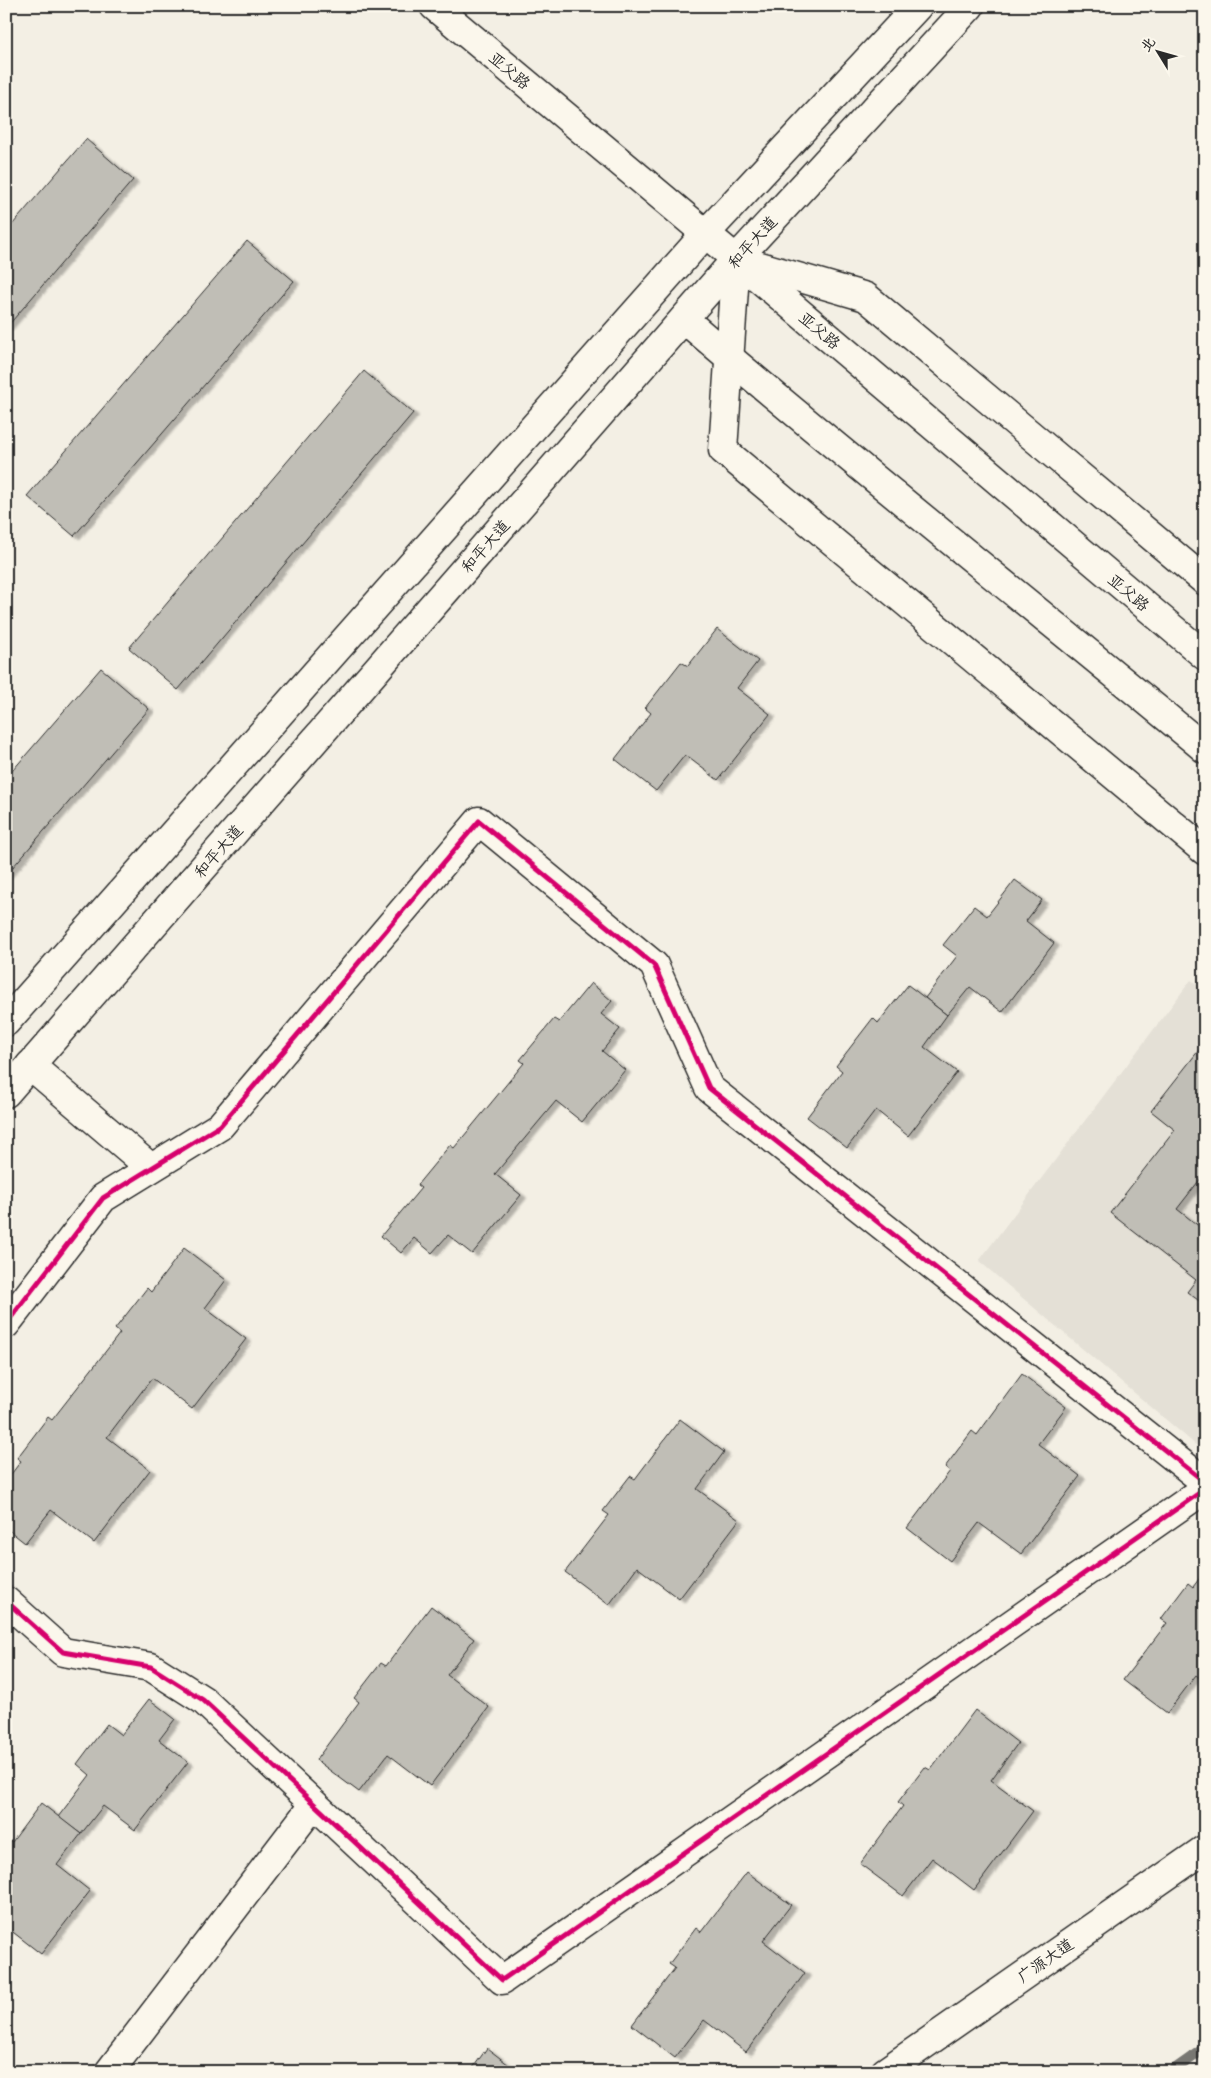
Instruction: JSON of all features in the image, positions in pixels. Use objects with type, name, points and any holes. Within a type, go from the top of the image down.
[{"type":"street","name":"亚父路","points":[[434,6],[706,233],[1205,656]]},
{"type":"street","points":[[6,1022],[706,233],[918,6]]},
{"type":"street","name":"和平大道","points":[[6,1093],[736,259],[970,6]]},
{"type":"street","points":[[1205,580],[866,297],[736,259],[723,450],[1205,851]]},
{"type":"street","points":[[684,319],[772,395],[1056,625],[1205,749]]},
{"type":"street","points":[[6,1324],[103,1198],[220,1126],[479,821],[654,965],[709,1088],[1205,1482]]},
{"type":"street","points":[[30,1065],[152,1168]]},
{"type":"street","points":[[6,1600],[63,1652],[151,1667],[203,1700],[502,1980],[1205,1489]]},
{"type":"street","points":[[109,2072],[314,1804]]},
{"type":"street","name":"广源大道","points":[[885,2072],[1205,1849]]},
{"type":"shaded area","points":[[1191,980],[1205,990],[1205,1444],[1197,1446],[979,1261]]},
{"type":"building","points":[[86,139],[133,180],[6,328],[6,232]]},
{"type":"building","points":[[247,241],[294,281],[74,536],[27,496]]},
{"type":"building","points":[[364,371],[413,413],[178,690],[129,648]]},
{"type":"building","points":[[717,629],[758,661],[737,688],[770,714],[718,780],[685,755],[656,791],[615,759],[651,713],[645,708],[681,662],[688,666]]},
{"type":"building","points":[[101,668],[149,709],[6,875],[6,778]]},
{"type":"building","points":[[1015,880],[1042,900],[1026,921],[1054,943],[1002,1012],[970,987],[947,1015],[925,998],[957,956],[943,945],[974,906],[987,916]]},
{"type":"building","points":[[591,983],[612,1001],[601,1014],[620,1029],[602,1051],[625,1070],[582,1122],[556,1101],[495,1174],[521,1195],[472,1254],[448,1235],[432,1253],[414,1238],[401,1253],[381,1236],[421,1188],[417,1185],[450,1145],[454,1148],[524,1063],[520,1060],[554,1019],[559,1022]]},
{"type":"building","points":[[908,985],[947,1015],[924,1047],[957,1072],[908,1136],[876,1110],[847,1148],[807,1117],[842,1071],[836,1066],[873,1018],[878,1023]]},
{"type":"building","points":[[1199,1050],[1205,1055],[1205,1173],[1177,1209],[1205,1231],[1205,1305],[1187,1292],[1196,1280],[1110,1213],[1175,1130],[1151,1111]]},
{"type":"building","points":[[184,1248],[226,1280],[205,1308],[246,1339],[192,1409],[152,1378],[107,1437],[150,1470],[94,1543],[51,1510],[25,1543],[6,1528],[6,1481],[21,1461],[17,1458],[48,1417],[52,1420],[120,1333],[115,1329],[147,1288],[151,1292]]},
{"type":"building","points":[[1022,1374],[1066,1407],[1038,1444],[1080,1476],[1021,1554],[979,1523],[950,1561],[907,1528],[950,1471],[945,1467],[972,1431],[977,1435]]},
{"type":"building","points":[[680,1419],[724,1452],[697,1489],[739,1520],[679,1599],[637,1567],[609,1605],[565,1572],[609,1515],[603,1511],[630,1476],[635,1479]]},
{"type":"building","points":[[1205,1571],[1205,1682],[1196,1675],[1167,1713],[1123,1680],[1167,1623],[1161,1619],[1188,1583],[1193,1587]]},
{"type":"building","points":[[431,1606],[474,1639],[447,1675],[489,1707],[430,1786],[388,1754],[359,1792],[316,1760],[359,1702],[354,1698],[381,1663],[386,1666]]},
{"type":"building","points":[[149,1699],[175,1719],[159,1740],[188,1762],[135,1830],[103,1806],[81,1834],[58,1817],[90,1775],[77,1764],[107,1724],[121,1735]]},
{"type":"building","points":[[975,1710],[1018,1743],[991,1780],[1033,1811],[974,1890],[932,1858],[903,1896],[860,1864],[903,1806],[898,1802],[925,1767],[930,1770]]},
{"type":"building","points":[[41,1803],[81,1834],[57,1865],[90,1891],[41,1954],[9,1929],[6,1932],[6,1837],[12,1842]]},
{"type":"building","points":[[747,1872],[791,1905],[763,1941],[805,1973],[746,2052],[704,2020],[675,2058],[632,2025],[675,1968],[669,1964],[696,1928],[701,1932]]},
{"type":"building","points":[[487,2048],[518,2072],[470,2072]]},
{"type":"waterway","points":[[1171,2072],[1205,2048]]},
{"type":"cycle path","points":[[6,1324],[103,1198],[220,1126],[479,821],[654,965],[709,1088],[1205,1482]]},
{"type":"cycle path","points":[[6,1601],[63,1652],[151,1667],[203,1700],[502,1980],[1205,1489]]}]
